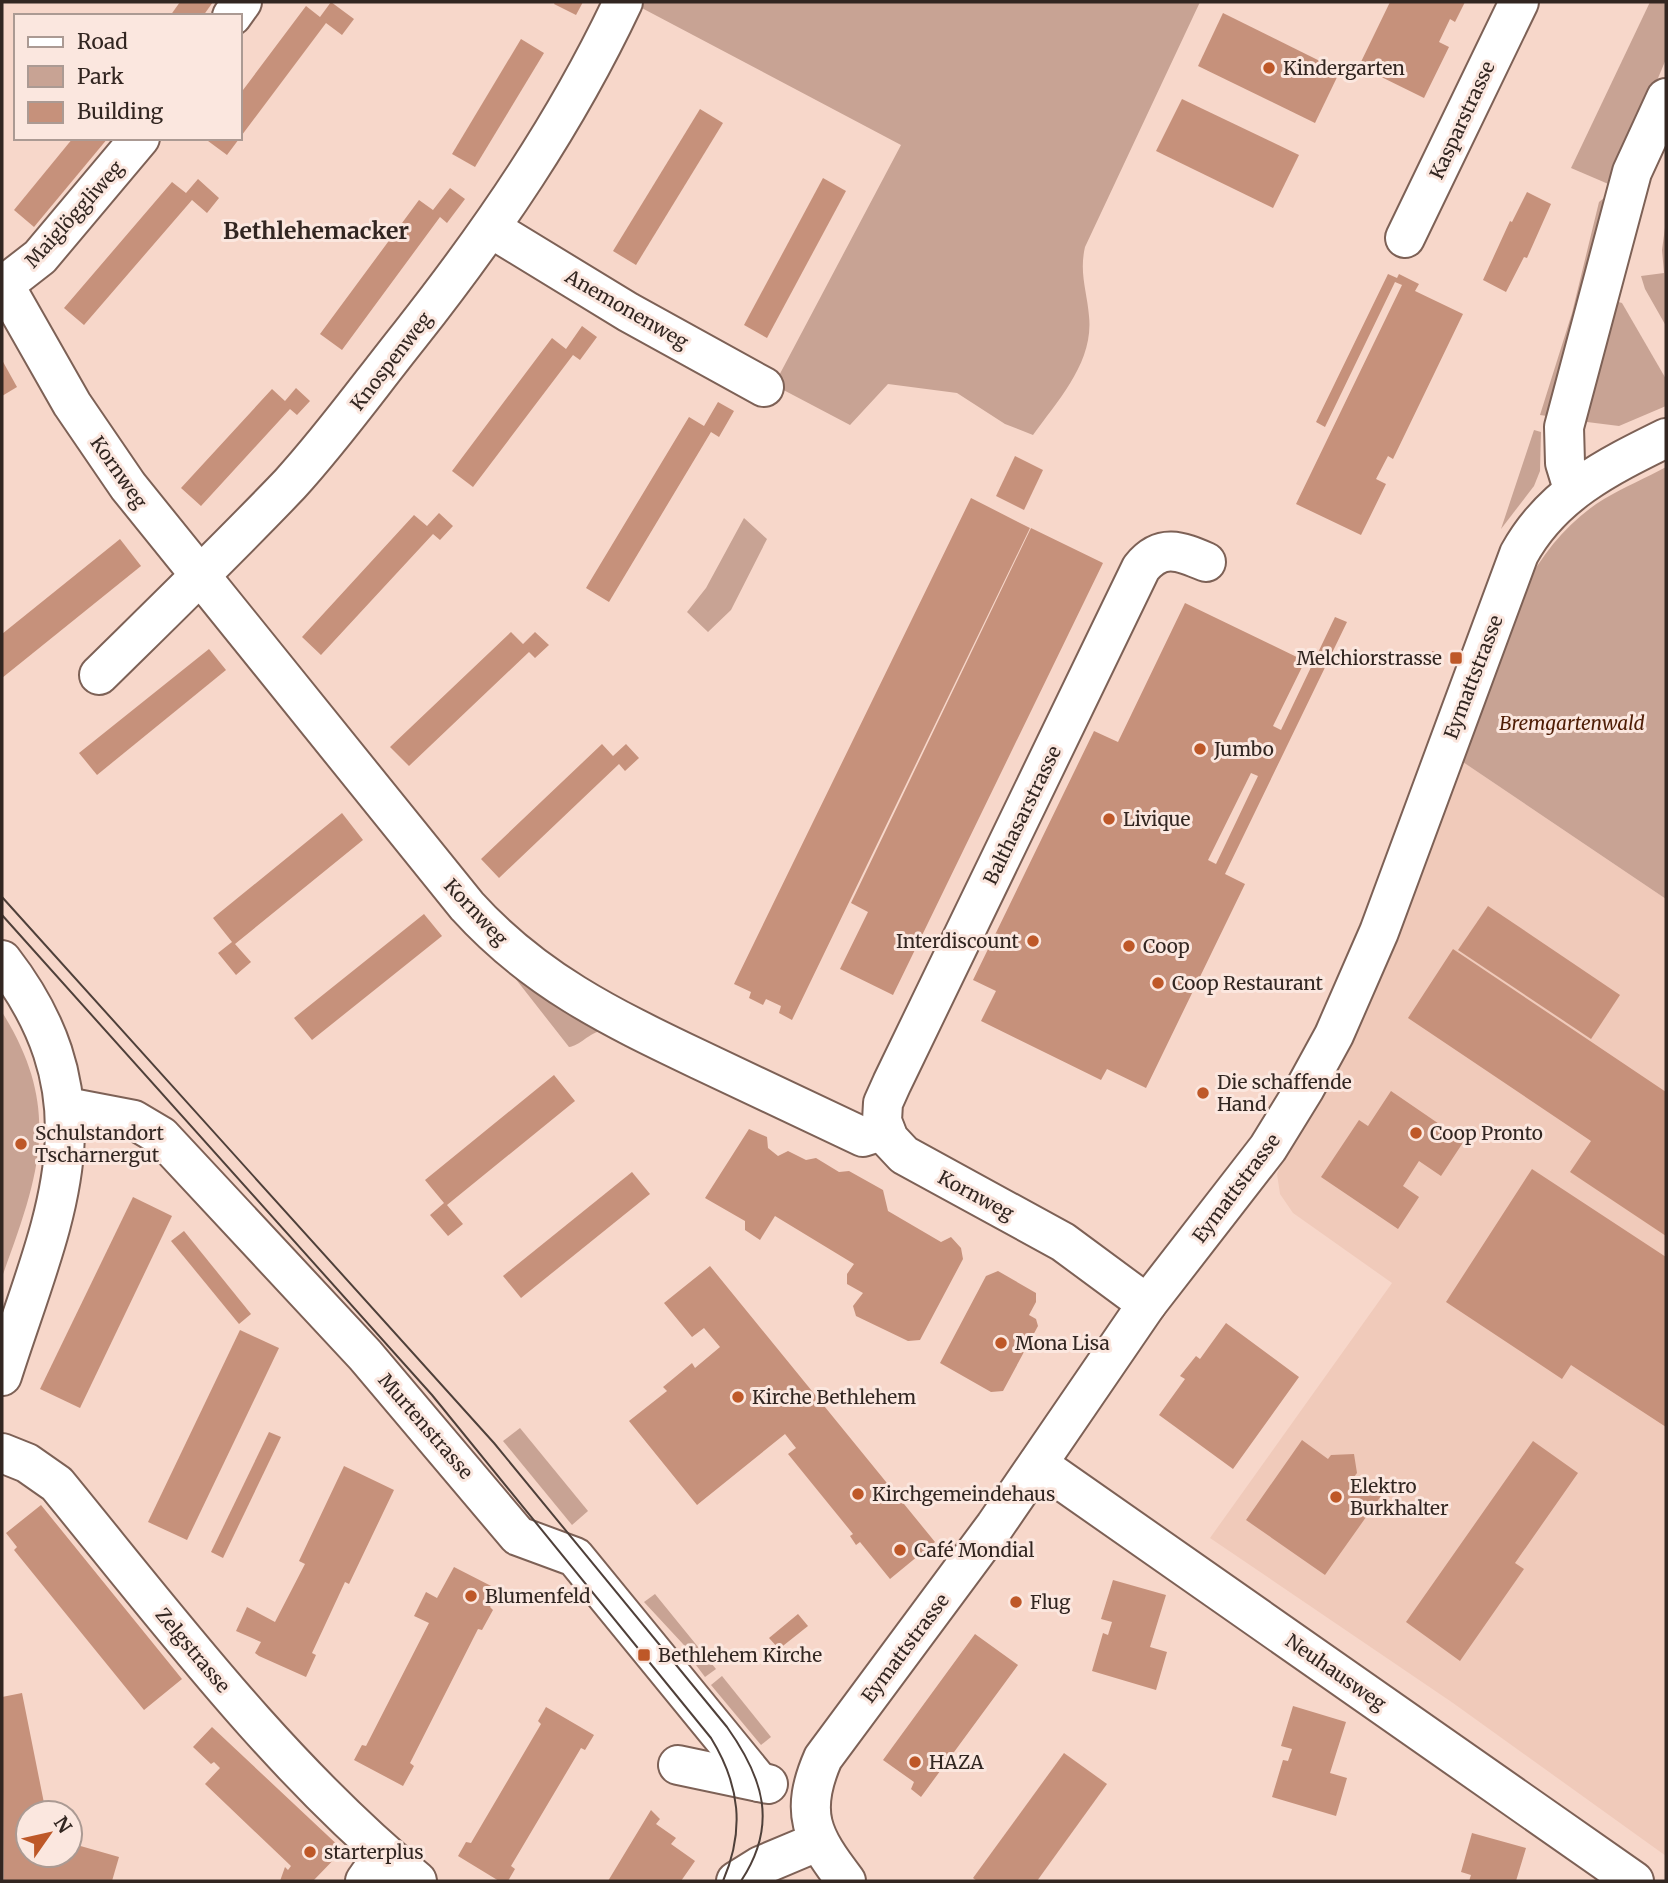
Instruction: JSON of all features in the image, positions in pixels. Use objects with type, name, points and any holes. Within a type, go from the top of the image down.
[{"type":"street","name":"Knospenweg","points":[[99,675],[291,482],[344,421],[492,229],[528,175],[601,49],[623,2]]},
{"type":"street","name":"Kasparstrasse","points":[[1405,238],[1519,2]]},
{"type":"street","points":[[1573,489],[1563,448],[1564,427],[1630,179],[1666,98]]},
{"type":"street","name":"Maiglöggliweg","points":[[3,283],[40,257],[138,140]]},
{"type":"street","name":"Anemonenweg","points":[[492,229],[628,312],[764,387]]},
{"type":"street","name":"Kornweg","points":[[3,283],[50,367],[107,457],[198,577],[467,906],[527,963],[566,991],[620,1021],[863,1137],[885,1130],[896,1148],[913,1161],[1091,1259],[1147,1304]]},
{"type":"street","name":"Eymattstrasse","points":[[811,1793],[819,1769],[832,1746],[950,1588],[1147,1304],[1268,1148],[1334,1035],[1379,932],[1519,554],[1540,520],[1573,489],[1618,461],[1666,438]]},
{"type":"street","name":"Balthasarstrasse","points":[[885,1130],[883,1103],[892,1083],[1141,568],[1157,553],[1168,550],[1179,551],[1206,562]]},
{"type":"street","points":[[2,960],[28,999],[48,1039],[65,1107],[66,1146],[58,1196],[2,1376]]},
{"type":"street","name":"Murtenstrasse","points":[[65,1107],[134,1120],[161,1136],[374,1365],[518,1536],[575,1557],[759,1782]]},
{"type":"street","name":"Zelgstrasse","points":[[2,1453],[27,1463],[57,1484],[374,1867],[417,1881]]},
{"type":"street","name":"Neuhausweg","points":[[1038,1464],[1634,1881]]},
{"type":"street","points":[[678,1765],[811,1793],[810,1817],[817,1842],[846,1881]]},
{"type":"street","points":[[736,1881],[760,1867],[817,1842]]},
{"type":"shaded area","points":[[1457,758],[1666,899],[1666,1856],[1453,1703],[1210,1538],[1392,1283],[1293,1213],[1280,1194],[1277,1174]]},
{"type":"green space","points":[[640,2],[1200,2],[1085,247],[1083,274],[1089,316],[1086,349],[1072,380],[1033,435],[1005,424],[957,393],[888,384],[850,425],[774,385],[901,145],[638,6]]},
{"type":"green space","points":[[1650,2],[1666,2],[1666,59],[1613,186],[1571,168]]},
{"type":"green space","points":[[1604,198],[1606,203],[1547,416],[1540,415],[1572,313],[1599,202]]},
{"type":"green space","points":[[1666,220],[1666,326],[1645,289],[1641,276],[1664,273],[1662,250]]},
{"type":"green space","points":[[1615,301],[1622,303],[1666,379],[1666,406],[1619,426],[1587,422],[1585,413]]},
{"type":"green space","points":[[1534,430],[1541,432],[1540,471],[1534,486],[1501,529]]},
{"type":"green space","name":"Bremgartenwald","points":[[1666,467],[1666,899],[1457,758],[1511,615],[1528,581],[1549,549],[1574,522],[1604,499]]},
{"type":"green space","points":[[744,518],[767,539],[731,610],[708,632],[687,612],[706,588]]},
{"type":"green space","points":[[510,968],[604,1030],[569,1047],[511,973]]},
{"type":"green space","name":"Schulstandort Tscharnergut","points":[[2,1012],[21,1048],[33,1081],[39,1113],[39,1144],[26,1207],[2,1277]]},
{"type":"green space","points":[[520,1428],[588,1511],[572,1525],[503,1441]]},
{"type":"green space","points":[[655,1594],[716,1669],[705,1677],[693,1661],[696,1658],[644,1602]]},
{"type":"green space","points":[[722,1676],[771,1737],[761,1745],[711,1685]]},
{"type":"building","points":[[180,2],[213,2],[204,14],[171,14]]},
{"type":"building","points":[[331,2],[354,19],[342,35],[326,23],[242,135],[242,91],[306,6],[320,17]]},
{"type":"building","points":[[583,2],[576,15],[554,4]]},
{"type":"building","points":[[1390,2],[1465,2],[1455,22],[1450,19],[1439,42],[1449,47],[1424,98],[1359,66]]},
{"type":"building","name":"Kindergarten","points":[[1223,13],[1340,71],[1315,123],[1198,66]]},
{"type":"building","points":[[521,39],[544,53],[475,167],[452,154]]},
{"type":"building","points":[[1182,99],[1299,155],[1273,208],[1156,151]]},
{"type":"building","points":[[700,109],[723,123],[636,265],[613,251]]},
{"type":"building","points":[[71,140],[106,140],[34,227],[14,210]]},
{"type":"building","points":[[207,140],[238,140],[227,155]]},
{"type":"building","points":[[823,178],[846,191],[767,338],[744,325]]},
{"type":"building","points":[[198,179],[219,198],[207,213],[192,200],[84,325],[64,308],[172,182],[186,193]]},
{"type":"building","points":[[450,188],[465,199],[447,223],[440,217],[342,350],[320,334],[419,200],[433,210]]},
{"type":"building","points":[[1527,192],[1551,204],[1527,258],[1524,257],[1506,292],[1483,280],[1510,221],[1512,222]]},
{"type":"building","points":[[1388,274],[1397,278],[1399,274],[1419,284],[1415,291],[1463,314],[1393,459],[1388,456],[1376,479],[1386,484],[1361,535],[1296,504],[1402,285],[1395,282],[1325,427],[1316,422]]},
{"type":"building","points":[[582,326],[597,337],[580,360],[573,355],[473,487],[452,471],[552,338],[566,349]]},
{"type":"building","points":[[2,360],[17,387],[2,396]]},
{"type":"building","points":[[296,388],[310,401],[297,415],[290,409],[201,506],[181,488],[272,389],[285,401]]},
{"type":"building","points":[[718,402],[734,411],[719,437],[711,432],[609,602],[586,588],[689,417],[704,426]]},
{"type":"building","points":[[1015,456],[1043,470],[1024,510],[996,496]]},
{"type":"building","points":[[971,498],[1030,528],[792,1020],[779,1013],[781,1006],[766,999],[763,1005],[749,998],[751,992],[734,984]]},
{"type":"building","points":[[439,513],[453,526],[440,540],[433,534],[321,655],[302,637],[414,515],[427,526]]},
{"type":"building","points":[[1031,528],[1103,563],[893,995],[840,969],[868,912],[851,903]]},
{"type":"building","points":[[120,539],[141,566],[2,678],[2,634]]},
{"type":"building","points":[[1185,603],[1305,661],[1273,726],[1281,730],[1335,617],[1347,622],[1225,874],[1245,884],[1146,1088],[1107,1069],[1101,1080],[981,1021],[996,991],[973,980],[1094,731],[1118,742]],"holes":[[[1251,773],[1258,776],[1216,864],[1208,860]]]},
{"type":"building","points":[[511,632],[523,644],[535,632],[549,645],[535,658],[529,652],[409,766],[390,747]]},
{"type":"building","points":[[209,649],[226,670],[97,775],[79,753]]},
{"type":"building","points":[[1432,651],[1440,653],[1436,667],[1427,664]]},
{"type":"building","points":[[602,744],[613,756],[626,744],[639,758],[625,771],[619,764],[499,878],[481,859]]},
{"type":"building","points":[[342,813],[363,840],[235,944],[251,962],[236,975],[218,953],[232,942],[213,918]]},
{"type":"building","points":[[1488,906],[1620,995],[1591,1039],[1458,950]]},
{"type":"building","points":[[424,914],[442,936],[312,1040],[294,1018]]},
{"type":"building","points":[[1453,949],[1666,1092],[1666,1236],[1570,1172],[1591,1141],[1408,1018]]},
{"type":"building","points":[[554,1075],[575,1101],[447,1205],[463,1224],[448,1236],[430,1215],[444,1203],[425,1180]]},
{"type":"building","points":[[1391,1091],[1464,1141],[1441,1176],[1419,1161],[1403,1186],[1419,1197],[1398,1229],[1321,1177],[1359,1120],[1368,1126]]},
{"type":"building","points":[[749,1129],[767,1137],[768,1148],[778,1156],[788,1151],[806,1160],[816,1158],[839,1172],[849,1171],[883,1190],[888,1211],[941,1242],[951,1237],[961,1248],[963,1259],[920,1340],[908,1341],[856,1316],[853,1306],[863,1293],[847,1284],[847,1274],[854,1264],[775,1216],[760,1240],[745,1230],[745,1221],[705,1198]]},
{"type":"building","points":[[1532,1169],[1666,1257],[1666,1427],[1571,1365],[1562,1379],[1446,1302]]},
{"type":"building","points":[[632,1172],[650,1194],[521,1298],[503,1276]]},
{"type":"building","points":[[133,1197],[172,1216],[80,1408],[40,1389]]},
{"type":"building","points":[[184,1231],[251,1314],[239,1324],[171,1241]]},
{"type":"building","points":[[710,1266],[935,1542],[890,1579],[860,1542],[856,1545],[850,1536],[853,1534],[788,1454],[796,1448],[785,1434],[697,1505],[629,1421],[667,1391],[663,1387],[692,1363],[695,1368],[720,1347],[704,1328],[692,1337],[664,1303]]},
{"type":"building","points":[[998,1271],[1036,1293],[1036,1302],[1029,1315],[1036,1319],[1038,1326],[1003,1391],[991,1392],[940,1363],[986,1276]]},
{"type":"building","points":[[1226,1323],[1299,1377],[1233,1469],[1159,1415],[1185,1379],[1180,1376],[1196,1356],[1200,1359]]},
{"type":"building","points":[[240,1330],[279,1348],[187,1540],[148,1522]]},
{"type":"building","points":[[269,1432],[281,1437],[223,1558],[211,1552]]},
{"type":"building","points":[[1302,1440],[1328,1459],[1331,1455],[1354,1454],[1357,1473],[1354,1477],[1381,1496],[1325,1575],[1246,1520]]},
{"type":"building","points":[[1533,1441],[1578,1473],[1515,1563],[1524,1569],[1460,1661],[1406,1622]]},
{"type":"building","points":[[344,1466],[394,1490],[349,1584],[345,1582],[312,1653],[316,1655],[306,1677],[259,1656],[255,1653],[261,1642],[236,1631],[247,1607],[275,1622],[305,1564],[299,1561]]},
{"type":"building","points":[[41,1505],[182,1679],[144,1710],[14,1550],[17,1547],[6,1533]]},
{"type":"building","points":[[454,1567],[499,1590],[490,1607],[493,1610],[482,1630],[478,1629],[410,1763],[414,1766],[403,1786],[354,1760],[362,1745],[366,1746],[429,1623],[414,1616],[426,1592],[437,1598]]},
{"type":"building","points":[[1113,1580],[1166,1595],[1150,1647],[1167,1652],[1156,1690],[1092,1671],[1103,1633],[1108,1635],[1112,1622],[1101,1619]]},
{"type":"building","points":[[798,1614],[808,1626],[779,1649],[769,1638]]},
{"type":"building","points":[[975,1634],[1018,1665],[921,1797],[911,1789],[914,1782],[883,1760]]},
{"type":"building","points":[[22,1693],[43,1799],[14,1799],[14,1869],[84,1869],[84,1847],[119,1857],[112,1881],[4,1881],[2,1697]]},
{"type":"building","points":[[1293,1706],[1346,1722],[1330,1773],[1347,1778],[1336,1816],[1272,1797],[1283,1760],[1288,1761],[1292,1749],[1281,1746]]},
{"type":"building","points":[[546,1707],[594,1735],[585,1750],[581,1748],[511,1866],[515,1869],[508,1881],[499,1881],[458,1856],[466,1842],[471,1843],[541,1724],[538,1721]]},
{"type":"building","points":[[212,1727],[343,1850],[313,1881],[280,1881],[285,1867],[288,1870],[291,1866],[205,1784],[220,1768],[214,1762],[211,1764],[193,1747]]},
{"type":"building","points":[[1064,1753],[1107,1784],[1037,1881],[977,1881],[973,1878]]},
{"type":"building","points":[[651,1810],[660,1819],[656,1824],[676,1838],[671,1844],[695,1861],[681,1881],[608,1881]]},
{"type":"building","points":[[1472,1833],[1526,1848],[1516,1881],[1469,1881],[1471,1875],[1461,1872]]},
{"type":"tram line","points":[[2,897],[494,1443],[727,1727],[750,1765],[762,1802],[760,1841],[741,1881]]},
{"type":"tram line","points":[[2,915],[432,1395],[711,1738],[728,1773],[736,1808],[734,1844],[723,1881]]},
{"type":"place","name":"Kindergarten","points":[[1269,68]]},
{"type":"place","name":"Melchiorstrasse","points":[[1456,658]]},
{"type":"place","name":"Jumbo","points":[[1200,749]]},
{"type":"place","name":"Livique","points":[[1109,819]]},
{"type":"place","name":"Interdiscount","points":[[1033,941]]},
{"type":"place","name":"Coop","points":[[1129,946]]},
{"type":"place","name":"Coop Restaurant","points":[[1158,983]]},
{"type":"place","name":"Die schaffende Hand","points":[[1203,1093]]},
{"type":"place","name":"Coop Pronto","points":[[1416,1133]]},
{"type":"place","name":"Schulstandort Tscharnergut","points":[[21,1144]]},
{"type":"place","name":"Mona Lisa","points":[[1001,1343]]},
{"type":"place","name":"Kirche Bethlehem","points":[[738,1397]]},
{"type":"place","name":"Kirchgemeindehaus","points":[[858,1494]]},
{"type":"place","name":"Elektro Burkhalter","points":[[1336,1497]]},
{"type":"place","name":"Café Mondial","points":[[900,1550]]},
{"type":"place","name":"Blumenfeld","points":[[471,1596]]},
{"type":"place","name":"Flug","points":[[1016,1602]]},
{"type":"place","name":"Bethlehem Kirche","points":[[644,1655]]},
{"type":"place","name":"HAZA","points":[[915,1762]]},
{"type":"place","name":"starterplus","points":[[310,1852]]},
{"type":"district","name":"Bethlehemacker","points":[[316,231]]}]
